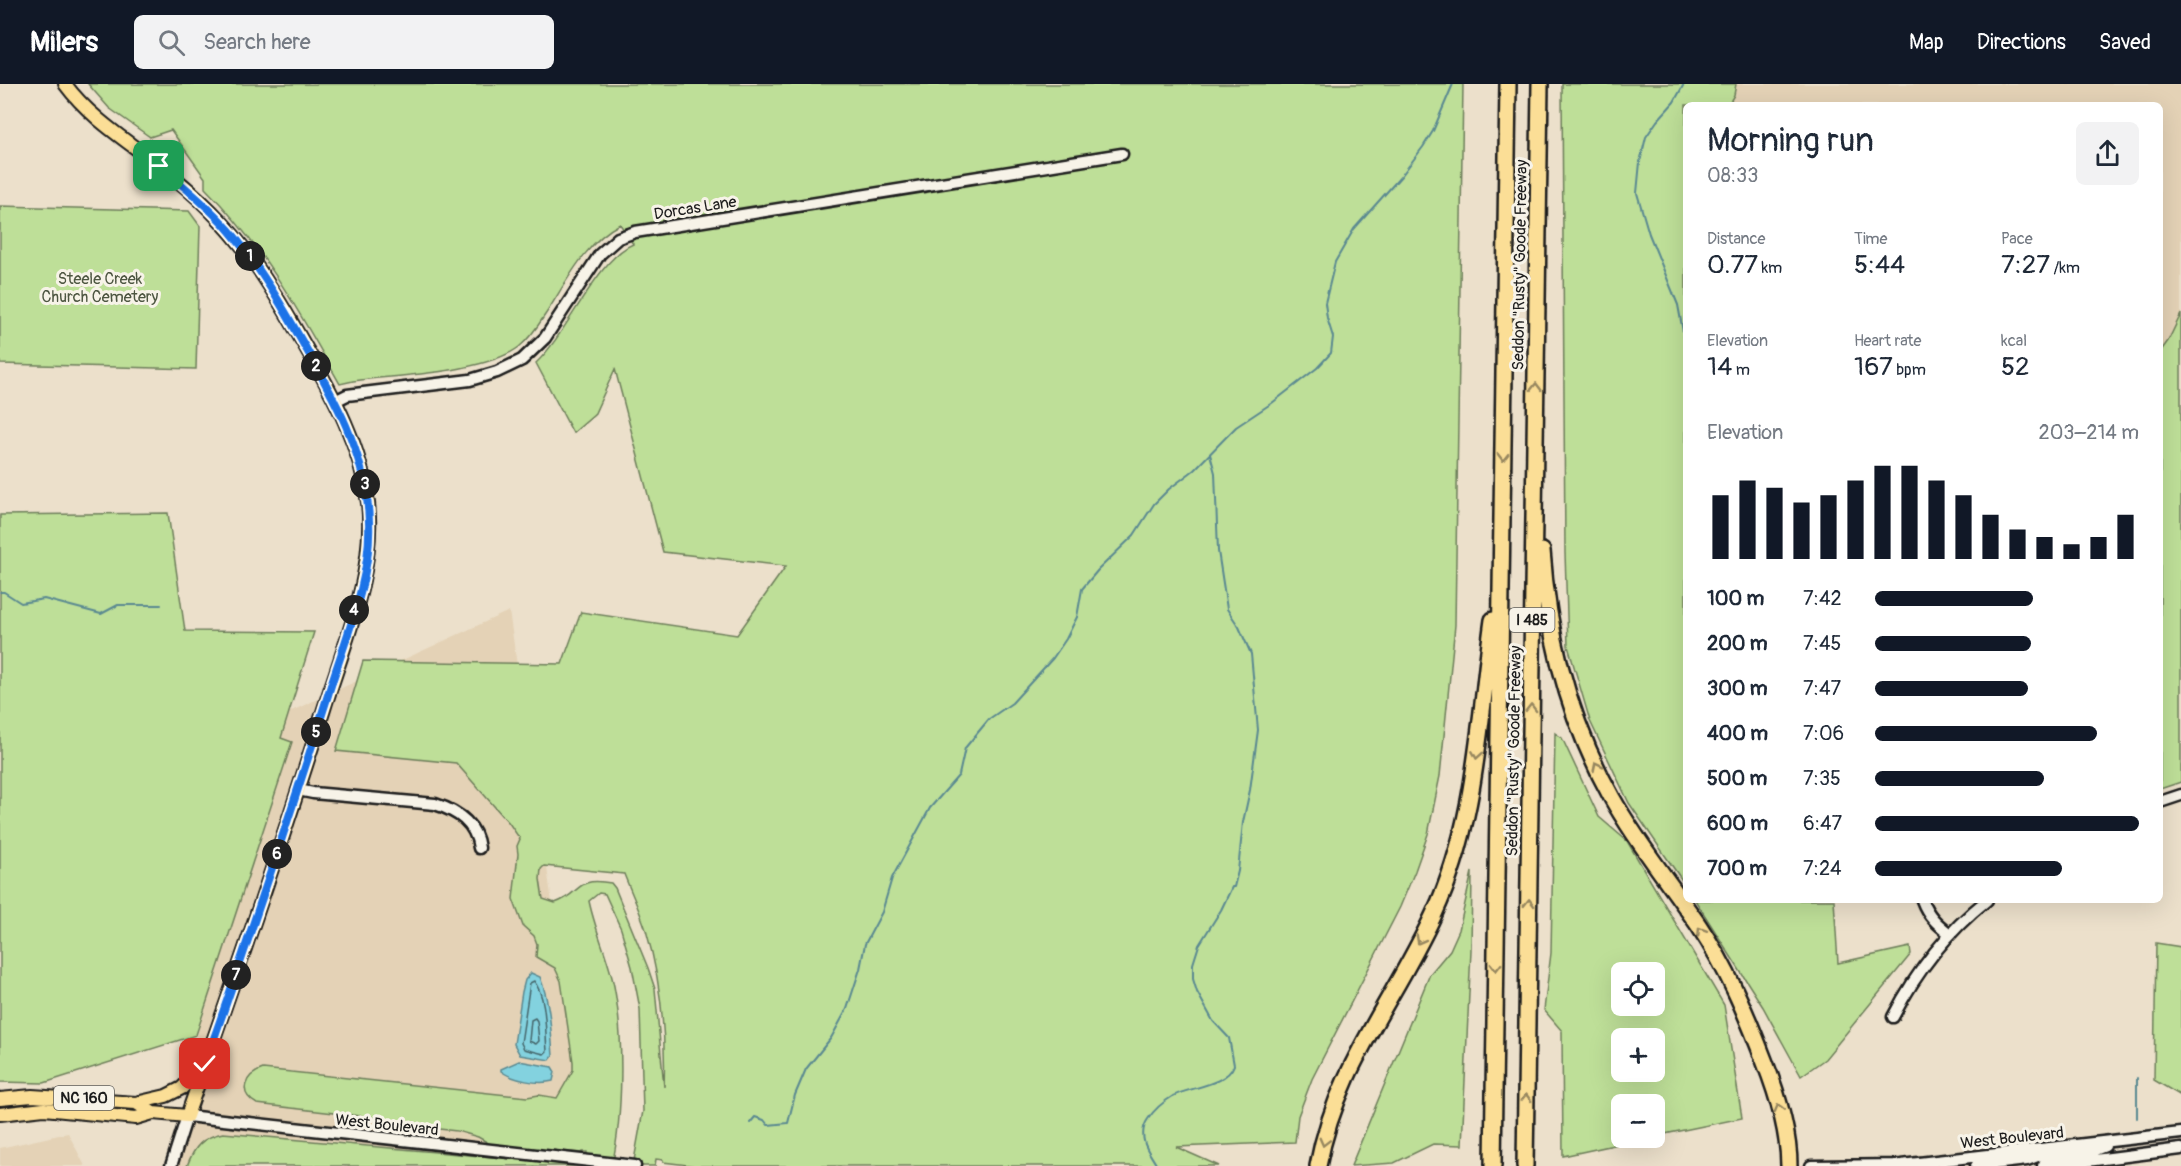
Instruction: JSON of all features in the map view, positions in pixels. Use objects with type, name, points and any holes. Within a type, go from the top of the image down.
[{"type":"highway","name":"Seddon \"Rusty\" Goode Freeway","points":[[1494,1166],[1508,84]]},
{"type":"highway","name":"Seddon \"Rusty\" Goode Freeway","points":[[1525,1166],[1540,84]]},
{"type":"highway","points":[[1535,428],[1545,594],[1564,682],[1582,735],[1613,799],[1637,838],[1699,927],[1739,996],[1776,1096],[1787,1142],[1789,1166]]},
{"type":"highway","points":[[1318,1166],[1330,1117],[1344,1081],[1434,915],[1452,871],[1467,817],[1479,749],[1485,676],[1502,552]]},
{"type":"main road","points":[[65,84],[92,113],[186,187],[230,232],[268,283],[335,401],[355,446],[364,477],[370,524],[369,547],[355,608],[298,789],[187,1116]]},
{"type":"main road","points":[[136,1103],[158,1099],[182,1088],[205,1064]]},
{"type":"main road","name":"NC 160","points":[[0,1100],[43,1097],[136,1103],[153,1113]]},
{"type":"main road","name":"NC 160","points":[[0,1114],[44,1110],[136,1118],[153,1113],[187,1116]]},
{"type":"street","name":"Dorcas Lane","points":[[335,401],[347,395],[470,380],[497,372],[522,360],[545,338],[600,254],[618,238],[635,232],[1122,153]]},
{"type":"street","points":[[298,789],[313,793],[443,806],[463,818],[473,828],[478,837],[478,848]]},
{"type":"street","points":[[2163,801],[2181,795]]},
{"type":"street","points":[[1923,903],[1926,912],[1950,934]]},
{"type":"street","points":[[1893,1017],[1910,985],[1950,934],[1984,903]]},
{"type":"street","points":[[171,1166],[187,1116]]},
{"type":"street","name":"West Boulevard","points":[[187,1116],[635,1166]]},
{"type":"street","name":"West Boulevard","points":[[1810,1166],[1901,1165],[2181,1133]]},
{"type":"street","points":[[2043,1166],[2052,1156],[2092,1151],[2119,1140]]},
{"type":"street","points":[[1976,1166],[2027,1160],[2040,1155],[2043,1149]]},
{"type":"street","name":"West Boulevard","points":[[2048,1166],[2181,1149]]},
{"type":"shaded area","points":[[1736,84],[2181,84],[2181,314],[2168,341],[2163,348],[2163,102],[1730,102]]},
{"type":"shaded area","points":[[509,611],[590,1159],[650,1166],[171,1166],[187,1116],[237,736]]},
{"type":"shaded area","points":[[68,1133],[85,1166],[0,1166],[0,1148]]},
{"type":"green space","points":[[88,84],[1463,84],[1455,625],[1440,776],[1428,834],[1415,871],[1400,907],[1312,1079],[1298,1116],[1295,1142],[1176,1147],[1219,1166],[696,1166],[656,1159],[655,1166],[633,1166],[643,1111],[640,1009],[632,967],[621,929],[605,894],[599,893],[589,901],[614,986],[621,1052],[620,1100],[612,1166],[586,1166],[587,1152],[492,1145],[478,1137],[457,1131],[421,1127],[377,1118],[257,1104],[251,1100],[245,1090],[246,1085],[252,1075],[263,1069],[527,1097],[539,1095],[557,1098],[573,1070],[561,981],[555,968],[536,957],[537,944],[534,936],[523,926],[513,899],[517,846],[520,839],[509,823],[456,763],[336,751],[363,661],[562,664],[581,612],[737,635],[786,566],[663,552],[615,369],[594,415],[573,433],[536,363],[560,334],[607,265],[620,252],[633,244],[620,224],[596,241],[586,252],[530,336],[519,347],[504,356],[440,372],[340,384],[280,282],[226,210],[205,188],[205,178],[171,130],[150,137],[109,108]],"holes":[[[544,866],[624,874],[646,930],[659,988],[663,1027],[664,1087],[655,989],[615,888],[611,883],[590,882],[555,903],[543,899],[540,879],[541,869]]]},
{"type":"green space","points":[[1562,84],[1736,84],[1730,102],[1683,102],[1683,882],[1629,803],[1590,721],[1568,646],[1565,553]]},
{"type":"green space","name":"Steele Creek Church Cemetery","points":[[0,206],[189,211],[200,226],[196,369],[0,364]]},
{"type":"green space","points":[[2181,314],[2181,782],[2163,788],[2163,348]]},
{"type":"green space","points":[[168,513],[185,631],[314,632],[281,738],[292,742],[196,1035],[44,1083],[0,1082],[0,515]]},
{"type":"green space","points":[[1555,733],[1562,738],[1599,817],[1627,841],[1724,1005],[1742,1118],[1665,1134],[1665,1094],[1611,1094],[1611,1146],[1563,1156],[1562,1031],[1544,1010],[1551,953]]},
{"type":"green space","points":[[1472,872],[1471,950],[1462,1145],[1433,1144],[1394,1163],[1351,1166],[1430,974],[1450,950],[1459,930]]},
{"type":"green space","points":[[1697,903],[1834,903],[1838,963],[1910,947],[1911,954],[1825,1059],[1801,1076],[1763,1007]]},
{"type":"green space","points":[[2156,943],[2181,947],[2181,1096],[2154,1080]]},
{"type":"green space","points":[[223,1133],[576,1166],[187,1166],[193,1153],[204,1140]]},
{"type":"water","points":[[531,973],[540,977],[546,997],[553,1056],[550,1060],[520,1055],[514,1044],[522,992],[525,980]]},
{"type":"water","points":[[519,1061],[552,1067],[555,1072],[553,1081],[526,1081],[501,1071]]},
{"type":"waterway","points":[[750,1123],[755,1117],[764,1120],[768,1125],[788,1123],[795,1095],[806,1069],[831,1038],[847,1009],[860,969],[865,944],[882,912],[892,878],[930,808],[959,775],[965,748],[989,719],[1012,703],[1053,658],[1077,617],[1082,589],[1134,535],[1154,504],[1169,489],[1194,470],[1236,427],[1317,368],[1331,353],[1333,337],[1325,303],[1335,262],[1354,229],[1402,175],[1423,147],[1433,131],[1453,84]]},
{"type":"waterway","points":[[1683,332],[1678,305],[1649,234],[1637,193],[1640,162],[1646,137],[1674,102],[1684,84]]},
{"type":"waterway","points":[[1157,1166],[1143,1138],[1144,1127],[1150,1116],[1173,1096],[1224,1077],[1234,1065],[1229,1038],[1213,1021],[1197,992],[1193,979],[1193,964],[1199,945],[1234,887],[1258,730],[1251,654],[1239,627],[1227,609],[1218,551],[1215,473],[1210,454]]},
{"type":"waterway","points":[[0,592],[4,592],[21,603],[44,599],[101,614],[118,605],[161,605]]},
{"type":"waterway","points":[[2137,1078],[2137,1118]]},
{"type":"route","points":[[159,166],[197,197],[230,232],[268,283],[287,314],[325,381],[353,441],[364,477],[370,524],[365,570],[355,608],[311,750],[205,1064]]}]
